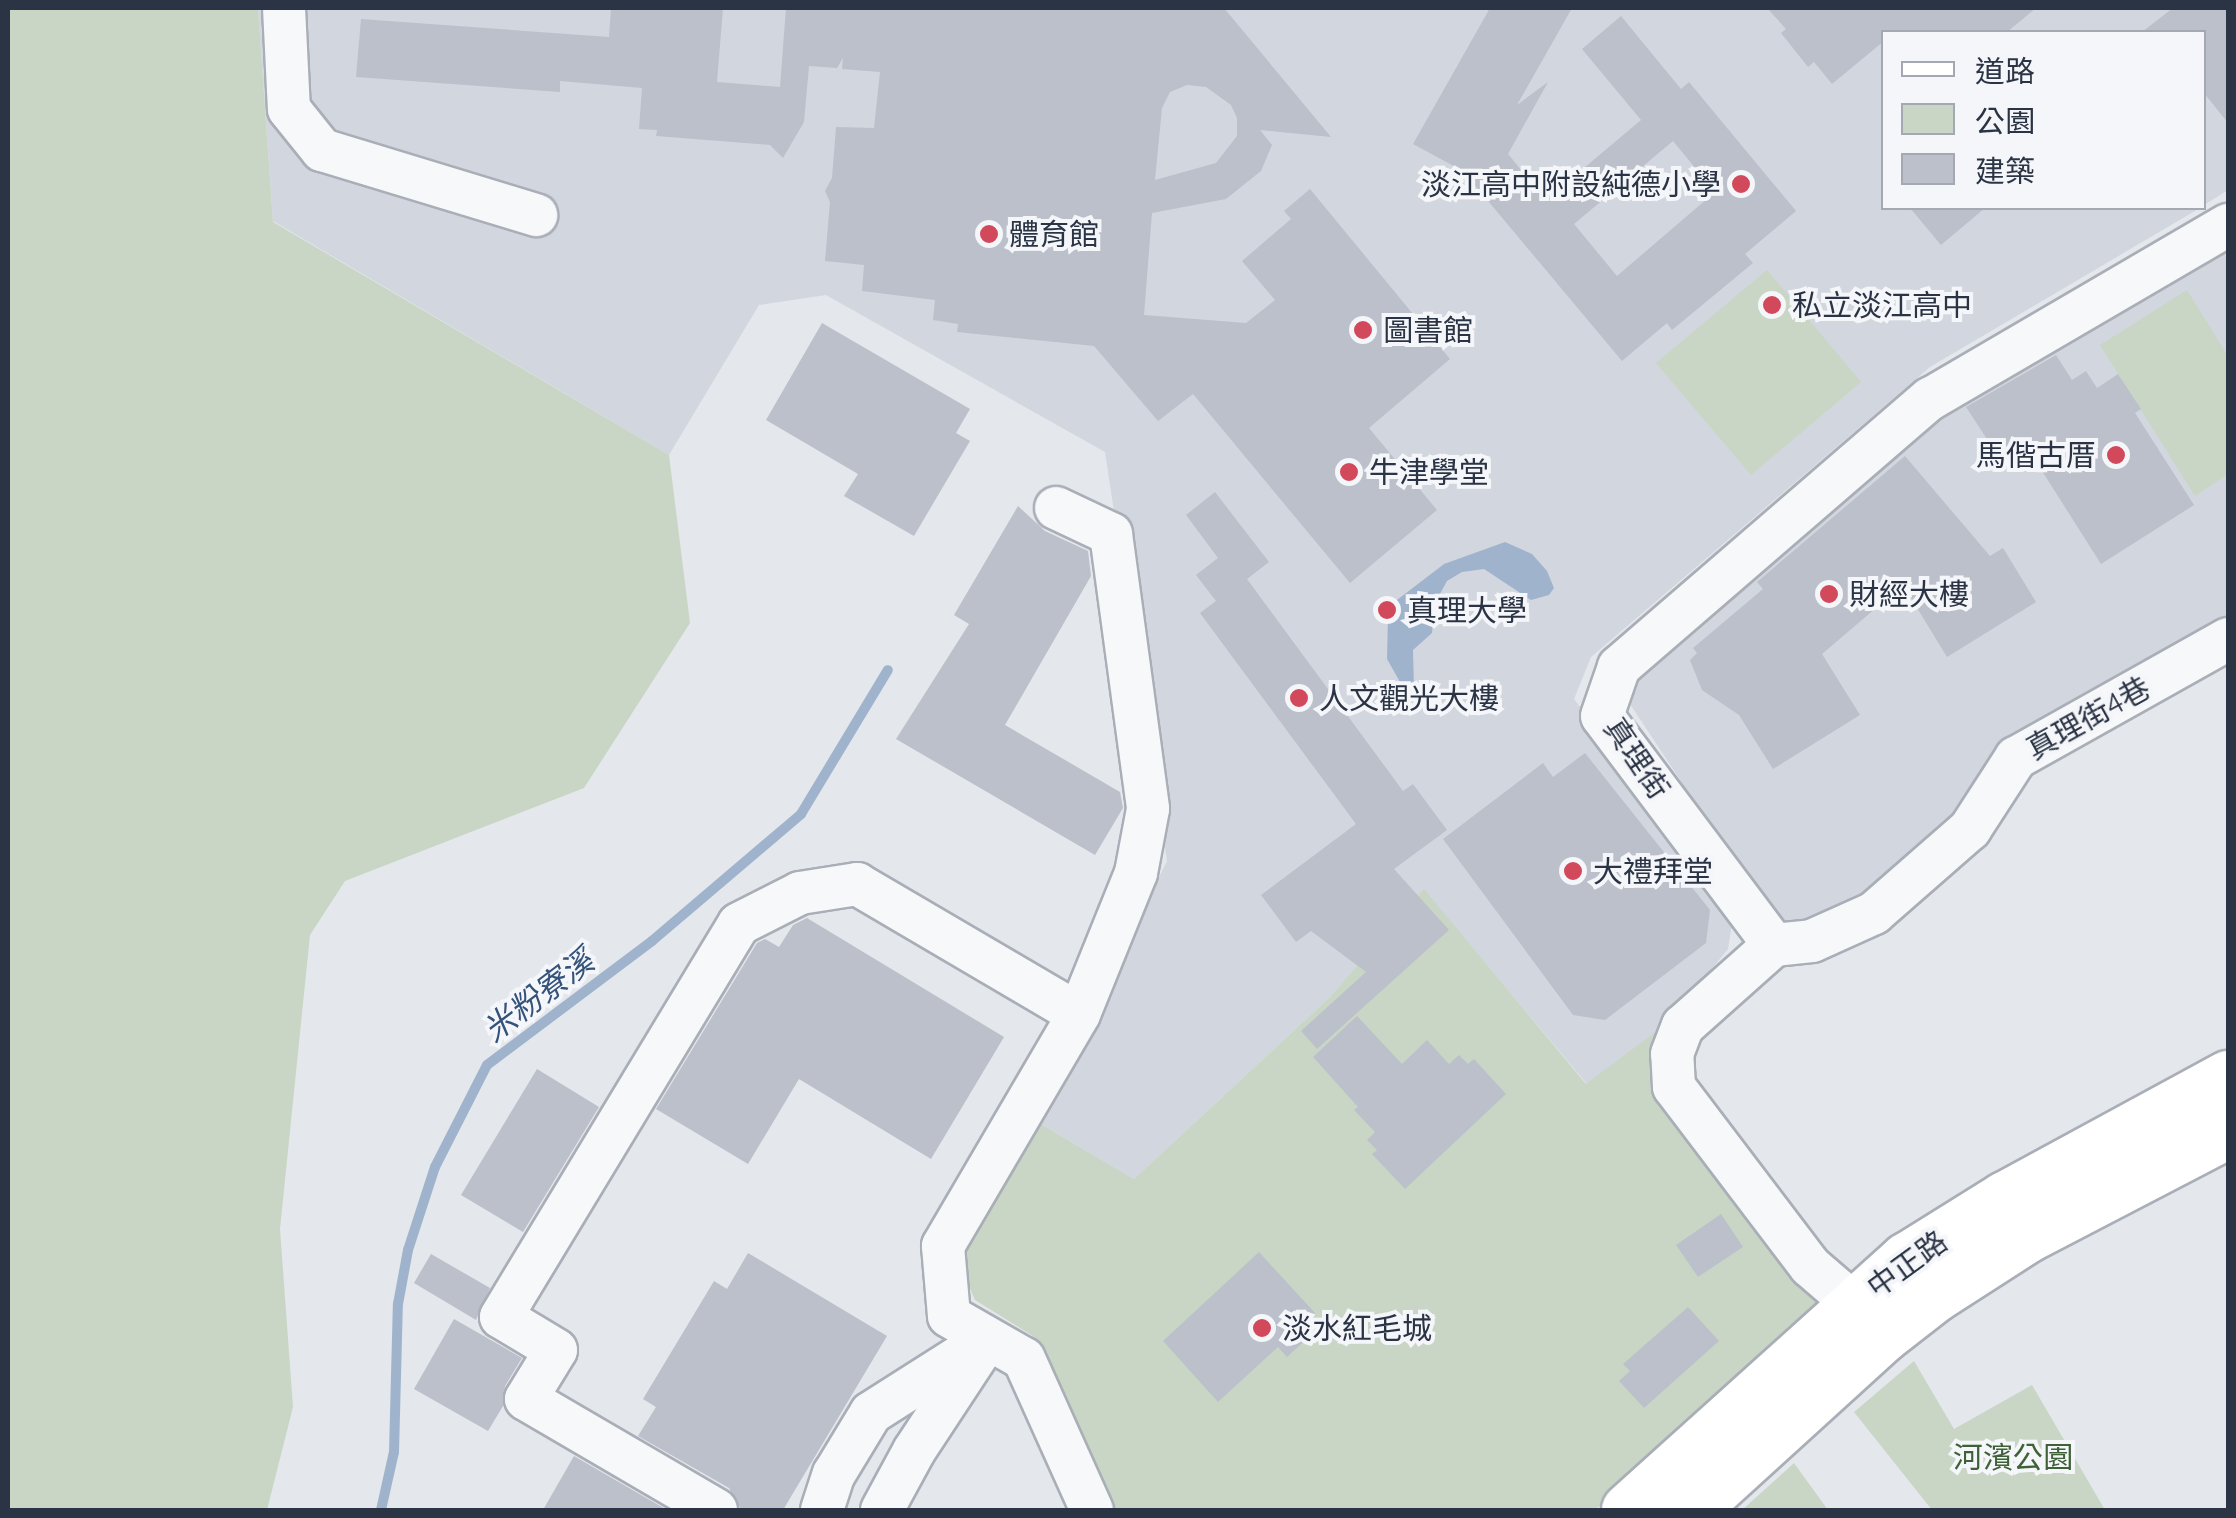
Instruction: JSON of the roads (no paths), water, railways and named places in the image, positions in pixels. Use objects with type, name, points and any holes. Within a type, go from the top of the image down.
[{"type":"main road","name":"中正路","points":[[1689,1510],[1867,1320],[1907,1260],[2005,1199],[2228,1078]]},
{"type":"main road","name":"中正路","points":[[1629,1510],[1867,1320],[2228,1130]]},
{"type":"street","points":[[284,8],[289,109],[322,150],[536,215]]},
{"type":"street","name":"真理街","points":[[1774,945],[1602,716],[1619,667],[1930,398],[2228,225]]},
{"type":"street","points":[[1056,508],[1111,534],[1148,809],[1136,873],[1080,1014],[943,1246],[949,1316],[1024,1359],[1092,1510]]},
{"type":"street","name":"真理街4巷","points":[[1774,945],[1812,941],[1874,914],[1970,829],[2016,758],[2228,638]]},
{"type":"street","points":[[716,1510],[526,1399],[556,1350],[501,1318],[739,924],[800,893],[858,884],[1080,1014]]},
{"type":"street","points":[[1774,945],[1683,1026],[1672,1054],[1674,1087],[1810,1266],[1867,1320]]},
{"type":"street","points":[[822,1510],[834,1474],[871,1413],[988,1339]]},
{"type":"street","points":[[882,1510],[914,1450],[988,1339]]},
{"type":"water","points":[[1505,542],[1532,554],[1547,571],[1554,588],[1549,595],[1531,600],[1484,569],[1462,572],[1447,581],[1435,603],[1432,633],[1413,650],[1414,688],[1404,689],[1387,659],[1388,616],[1397,600],[1444,564]]},
{"type":"waterway","name":"米粉寮溪","points":[[381,1510],[394,1452],[398,1304],[408,1250],[435,1167],[487,1065],[652,941],[801,814],[888,670]]},
{"type":"place","name":"淡江高中附設純德小學","points":[[1741,184]]},
{"type":"place","name":"體育館","points":[[989,234]]},
{"type":"place","name":"私立淡江高中","points":[[1772,305]]},
{"type":"place","name":"圖書館","points":[[1363,330]]},
{"type":"place","name":"馬偕古厝","points":[[2116,455]]},
{"type":"place","name":"牛津學堂","points":[[1349,472]]},
{"type":"place","name":"財經大樓","points":[[1829,594]]},
{"type":"place","name":"真理大學","points":[[1387,610]]},
{"type":"place","name":"人文觀光大樓","points":[[1299,698]]},
{"type":"place","name":"大禮拜堂","points":[[1573,871]]},
{"type":"place","name":"淡水紅毛城","points":[[1262,1328]]},
{"type":"park label","name":"河濱公園","points":[[2013,1457]]}]
